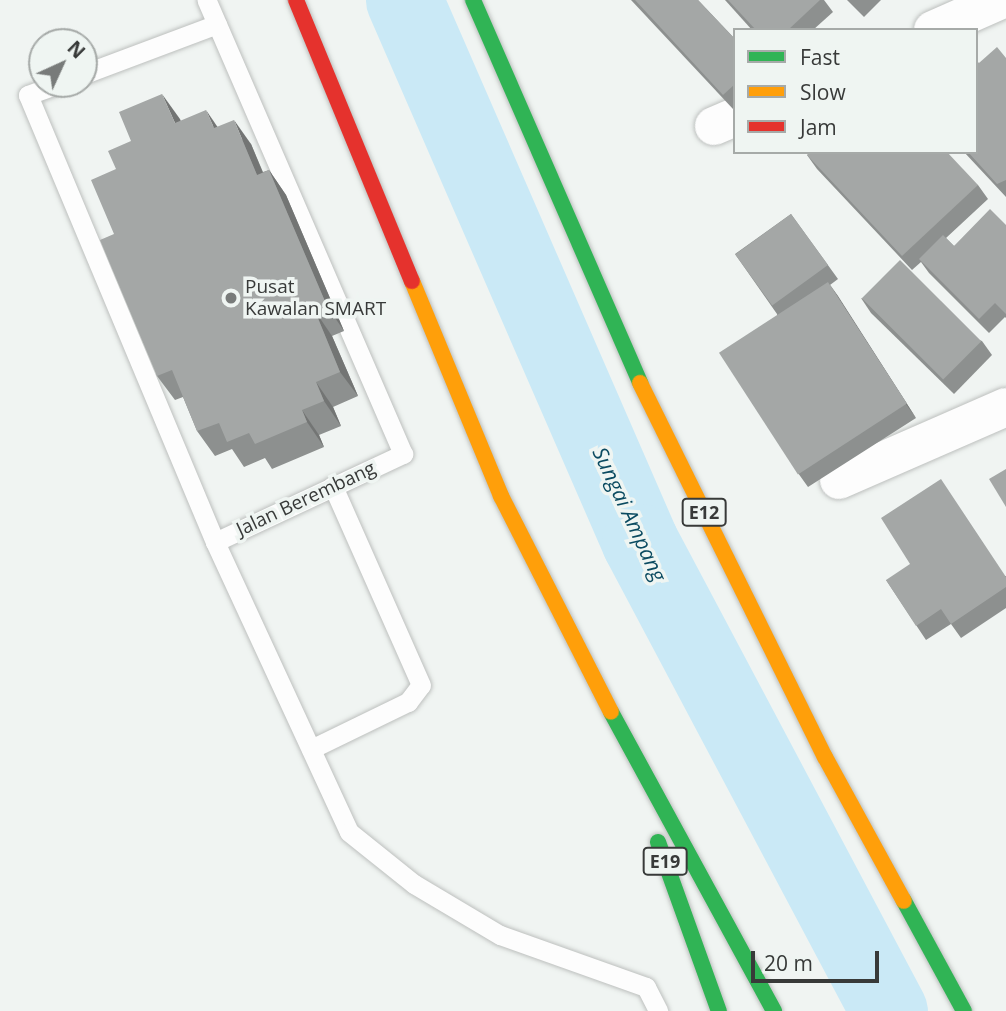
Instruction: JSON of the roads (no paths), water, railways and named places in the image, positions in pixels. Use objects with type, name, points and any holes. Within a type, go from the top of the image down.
[{"type":"highway","points":[[296,0],[501,496],[611,711],[774,1011]]},
{"type":"highway","name":"E12","points":[[473,0],[634,370],[825,757],[964,1011]]},
{"type":"highway","name":"E19","points":[[611,711],[719,1011]]},
{"type":"street","points":[[938,28],[1001,0]]},
{"type":"street","points":[[839,480],[1006,407]]},
{"type":"lane","name":"Jalan Berembang","points":[[29,98],[215,542],[403,454],[207,0]]},
{"type":"lane","points":[[98,69],[218,24]]},
{"type":"lane","points":[[311,749],[408,702],[421,685],[333,486]]},
{"type":"lane","points":[[215,542],[349,832],[414,884],[500,935],[646,987],[658,1011]]},
{"type":"waterway","name":"Sungai Ampang","points":[[404,0],[640,542],[889,1011]]},
{"type":"place","name":"Pusat Kawalan SMART","points":[[231,298]]}]
